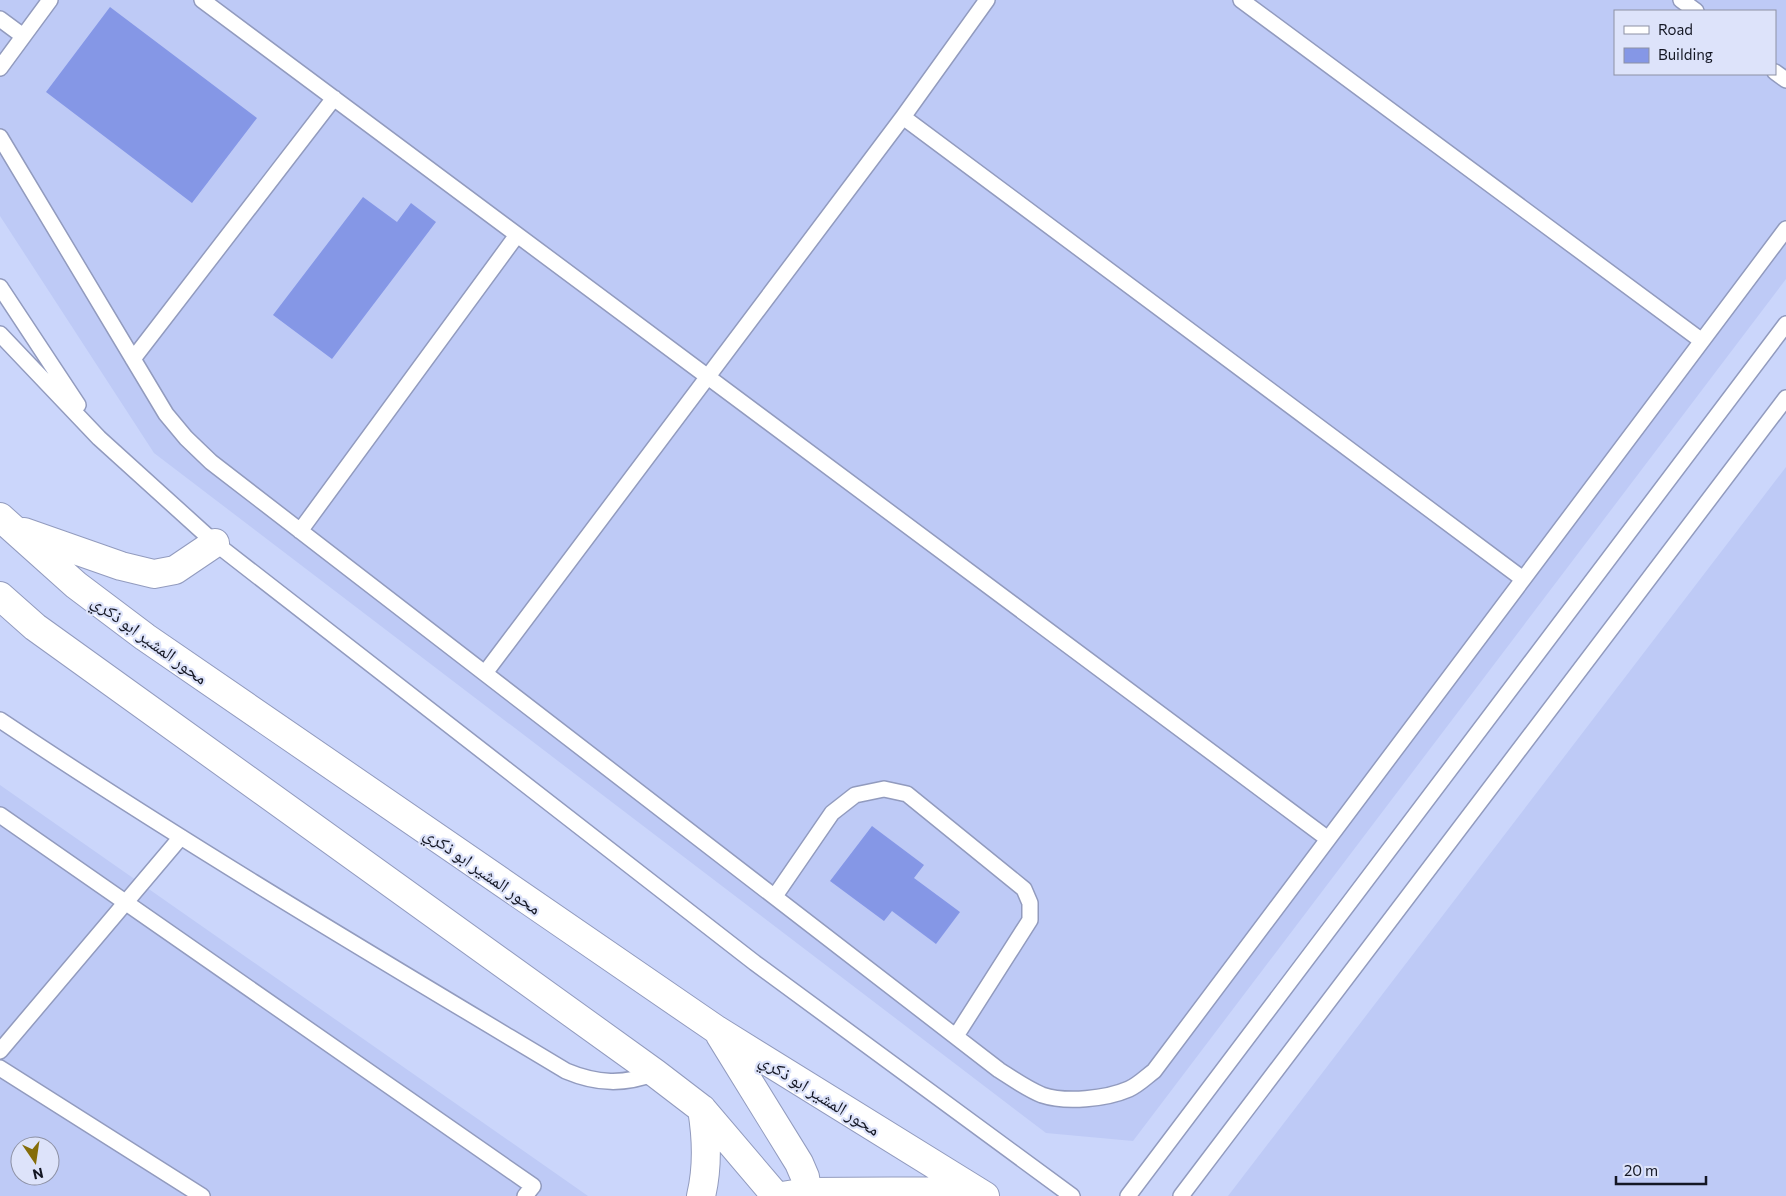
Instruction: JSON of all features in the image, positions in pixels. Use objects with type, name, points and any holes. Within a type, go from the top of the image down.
[{"type":"main road","points":[[5,522],[121,566],[154,574],[175,570],[215,543]]},
{"type":"main road","name":"محور المشير ابو ذكري","points":[[5,522],[76,584],[145,637],[716,1030],[981,1193]]},
{"type":"main road","points":[[0,596],[35,627],[655,1073],[702,1109],[776,1196]]},
{"type":"main road","points":[[716,1030],[799,1163],[804,1177],[794,1194]]},
{"type":"main road","points":[[701,1196],[705,1182],[707,1158],[706,1133],[702,1109]]},
{"type":"main road","points":[[794,1194],[981,1193]]},
{"type":"lane","points":[[0,68],[50,0]]},
{"type":"lane","points":[[202,0],[1328,839]]},
{"type":"lane","points":[[485,673],[903,117],[987,0]]},
{"type":"lane","points":[[1241,0],[1702,341]]},
{"type":"lane","points":[[1681,0],[1695,10]]},
{"type":"lane","points":[[0,19],[23,36]]},
{"type":"lane","points":[[133,359],[334,98]]},
{"type":"lane","points":[[903,117],[1524,579]]},
{"type":"lane","points":[[0,137],[166,414],[210,462],[1018,1083],[1043,1095],[1080,1098],[1103,1097],[1130,1089],[1154,1071],[1786,229]]},
{"type":"lane","points":[[300,531],[517,235]]},
{"type":"lane","points":[[0,287],[99,438]]},
{"type":"lane","points":[[1128,1196],[1786,324]]},
{"type":"lane","points":[[0,334],[99,438],[215,543],[747,957],[1072,1196]]},
{"type":"lane","points":[[1181,1196],[1786,398]]},
{"type":"lane","points":[[0,720],[89,780],[269,893],[566,1071],[594,1081],[609,1082],[640,1079],[655,1073]]},
{"type":"lane","points":[[775,896],[832,813],[855,795],[884,789],[907,794],[1024,889],[1030,903],[1030,920],[956,1036]]},
{"type":"lane","points":[[0,815],[533,1186],[525,1196]]},
{"type":"lane","points":[[0,1051],[181,837]]},
{"type":"lane","points":[[0,1068],[202,1196]]},
{"type":"shaded area","points":[[0,0],[1786,0],[1786,279],[1133,1141],[1046,1133],[154,453],[0,216]]},
{"type":"shaded area","points":[[1786,467],[1786,1196],[1228,1196]]},
{"type":"shaded area","points":[[0,785],[588,1196],[0,1196]]},
{"type":"building","points":[[110,7],[257,118],[192,203],[46,92]]},
{"type":"building","points":[[363,197],[397,222],[411,203],[436,222],[332,359],[273,315]]},
{"type":"building","points":[[872,826],[924,865],[914,878],[960,912],[936,944],[892,911],[884,921],[830,881]]}]
